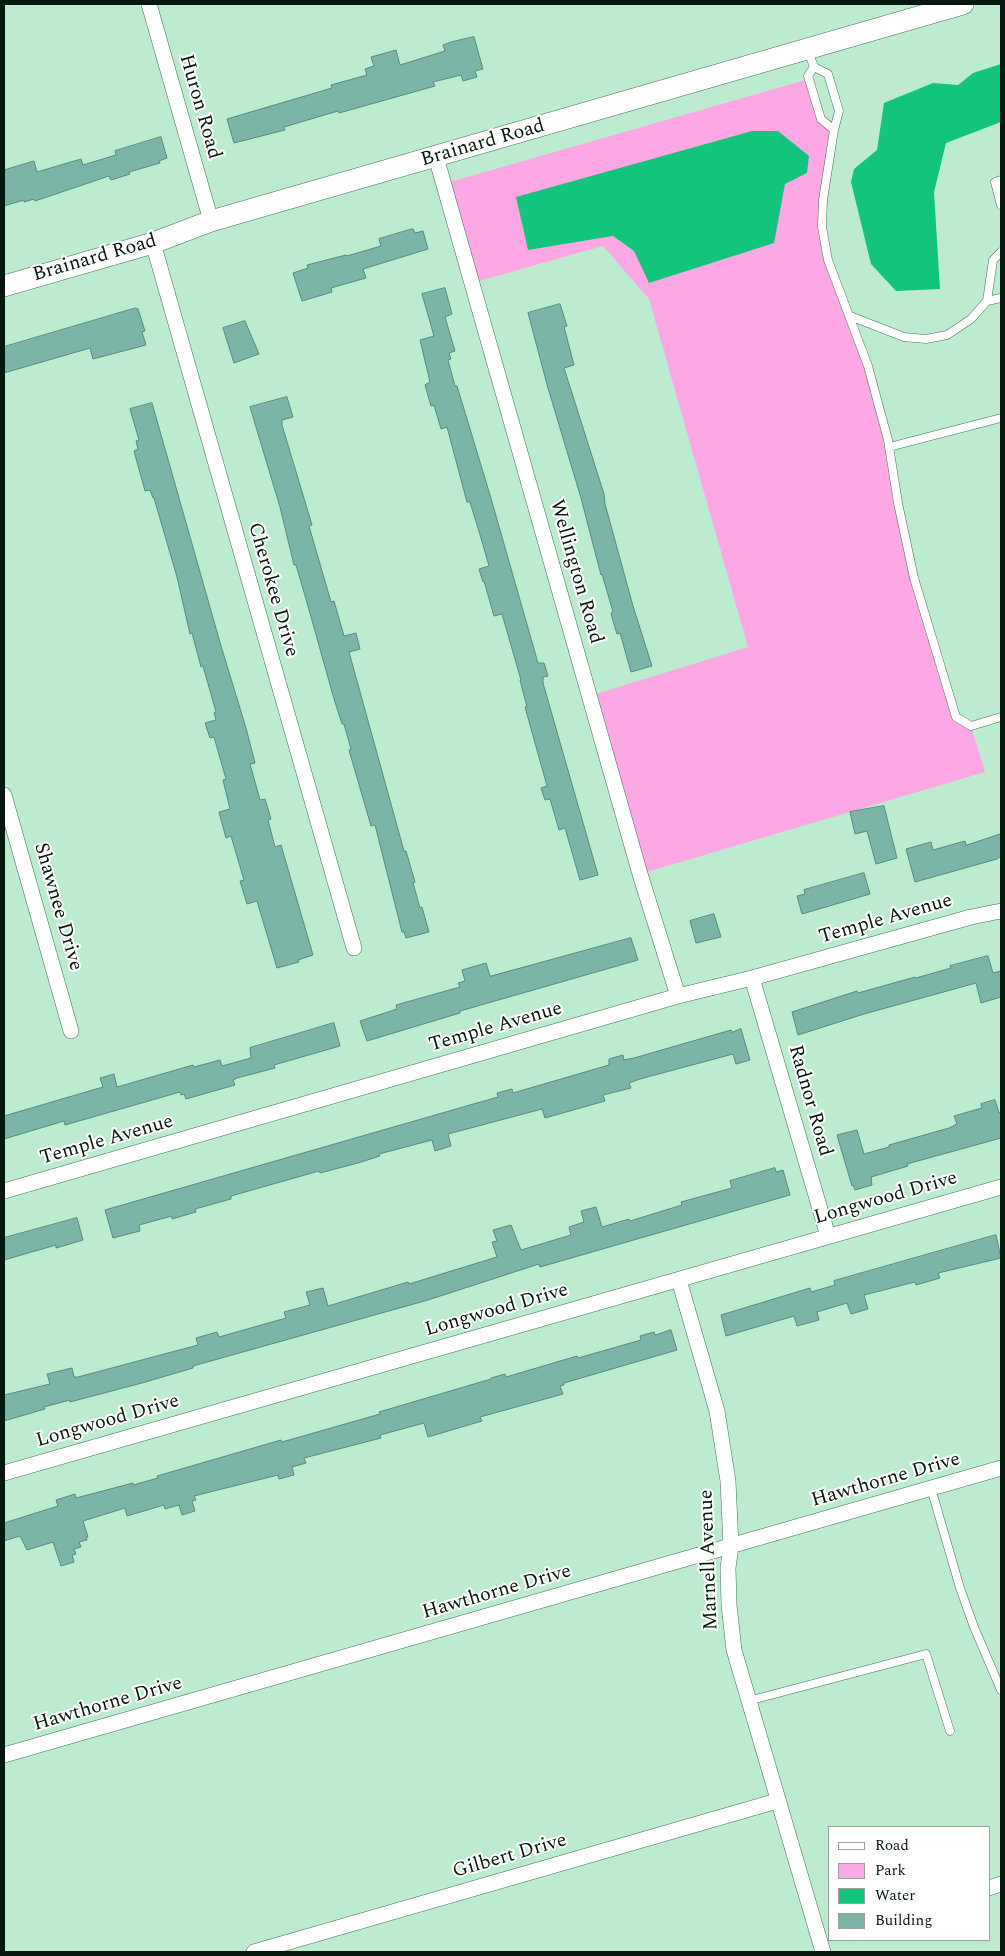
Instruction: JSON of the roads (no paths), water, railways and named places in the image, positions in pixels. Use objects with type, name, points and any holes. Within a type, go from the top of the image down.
[{"type":"main road","name":"Brainard Road","points":[[4,286],[153,243],[211,221],[436,158],[810,58],[963,4]]},
{"type":"street","name":"Huron Road","points":[[149,4],[211,221]]},
{"type":"street","name":"Wellington Road","points":[[436,158],[640,874],[678,996]]},
{"type":"street","name":"Cherokee Drive","points":[[153,243],[354,948]]},
{"type":"street","name":"Shawnee Drive","points":[[4,795],[71,1031]]},
{"type":"street","name":"Temple Avenue","points":[[4,1191],[678,996],[752,978],[970,917],[1001,911]]},
{"type":"street","name":"Radnor Road","points":[[752,978],[828,1236]]},
{"type":"street","name":"Longwood Drive","points":[[4,1473],[1001,1187]]},
{"type":"street","name":"Marnell Avenue","points":[[679,1280],[716,1411],[728,1481],[731,1546],[728,1568],[729,1605],[734,1650],[777,1801],[824,1935],[823,1952]]},
{"type":"street","name":"Hawthorne Drive","points":[[4,1755],[1001,1468]]},
{"type":"street","name":"Gilbert Drive","points":[[254,1952],[777,1801]]},
{"type":"lane","points":[[810,58],[808,76],[821,119],[834,130]]},
{"type":"lane","points":[[810,58],[828,74],[839,111],[834,130],[823,200],[822,227],[828,260],[868,366],[889,447],[898,503],[914,578],[956,717],[971,726],[1001,717]]},
{"type":"lane","points":[[1001,180],[995,182],[1001,204]]},
{"type":"lane","points":[[850,316],[904,337],[926,339],[946,335],[971,319],[986,301],[993,260],[1001,252]]},
{"type":"lane","points":[[986,301],[1001,298]]},
{"type":"lane","points":[[889,447],[1001,418]]},
{"type":"lane","points":[[931,1488],[960,1588],[974,1627],[1001,1690]]},
{"type":"lane","points":[[748,1701],[926,1654],[950,1731]]},
{"type":"water","points":[[1001,64],[1001,122],[946,143],[934,192],[940,289],[896,291],[871,264],[851,182],[854,169],[877,150],[884,103],[933,83],[958,85],[973,73]]},
{"type":"water","points":[[752,131],[778,131],[809,156],[807,173],[785,184],[774,243],[649,283],[634,251],[613,236],[528,250],[516,197]]}]
